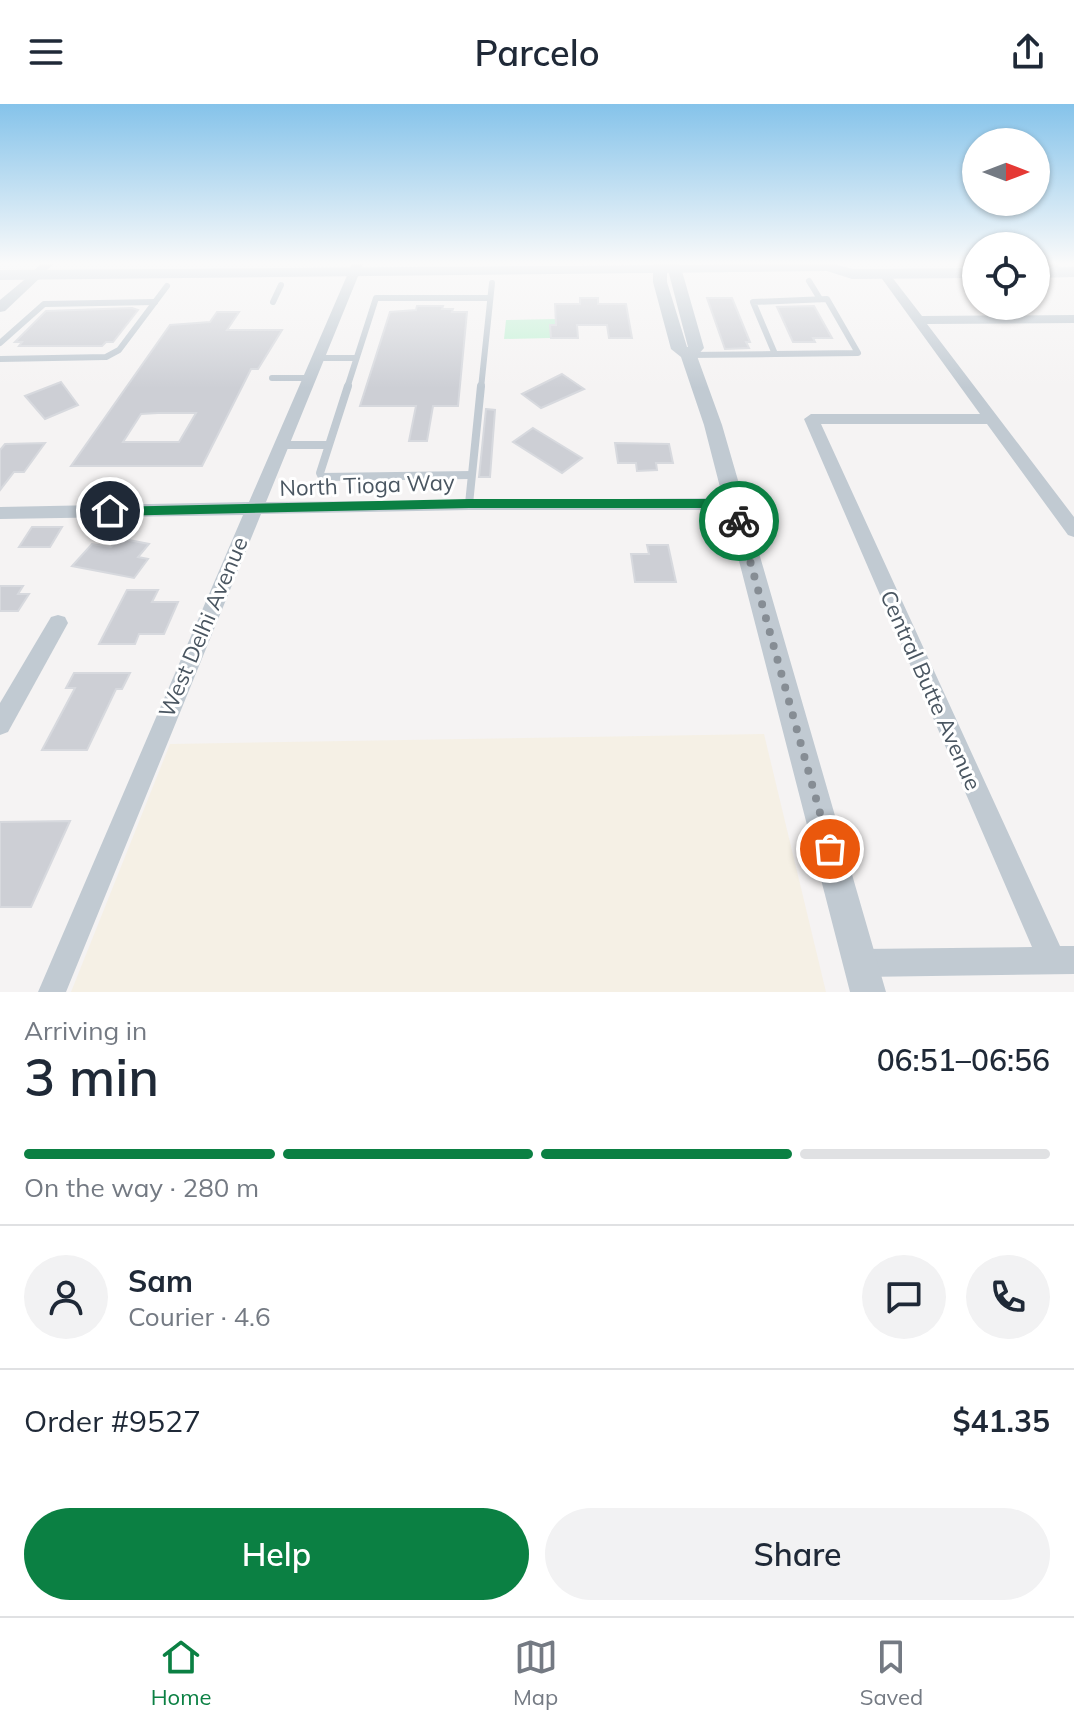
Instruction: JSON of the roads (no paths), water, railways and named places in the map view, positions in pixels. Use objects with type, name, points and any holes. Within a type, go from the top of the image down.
[{"type":"street","name":"West Delhi Avenue","points":[[52,992],[339,305]]},
{"type":"street","points":[[672,305],[679,349],[688,355],[713,425],[865,978],[1063,960]]},
{"type":"street","points":[[908,305],[1074,530]]},
{"type":"street","points":[[919,320],[1074,319]]},
{"type":"street","name":"Central Butte Avenue","points":[[992,419],[811,419],[1063,960]]},
{"type":"street","name":"North Tioga Way","points":[[0,513],[469,504],[735,504]]},
{"type":"street","points":[[0,724],[58,623]]},
{"type":"lane","points":[[0,343],[42,305]]},
{"type":"lane","points":[[0,359],[106,357],[119,350],[152,305]]},
{"type":"lane","points":[[374,305],[328,445],[320,473],[322,477],[471,475]]},
{"type":"lane","points":[[469,504],[489,305]]},
{"type":"lane","points":[[754,305],[775,354]]},
{"type":"lane","points":[[688,355],[858,353],[831,305]]},
{"type":"lane","points":[[316,358],[356,358]]},
{"type":"lane","points":[[272,378],[308,378]]},
{"type":"lane","points":[[280,445],[328,445]]}]
